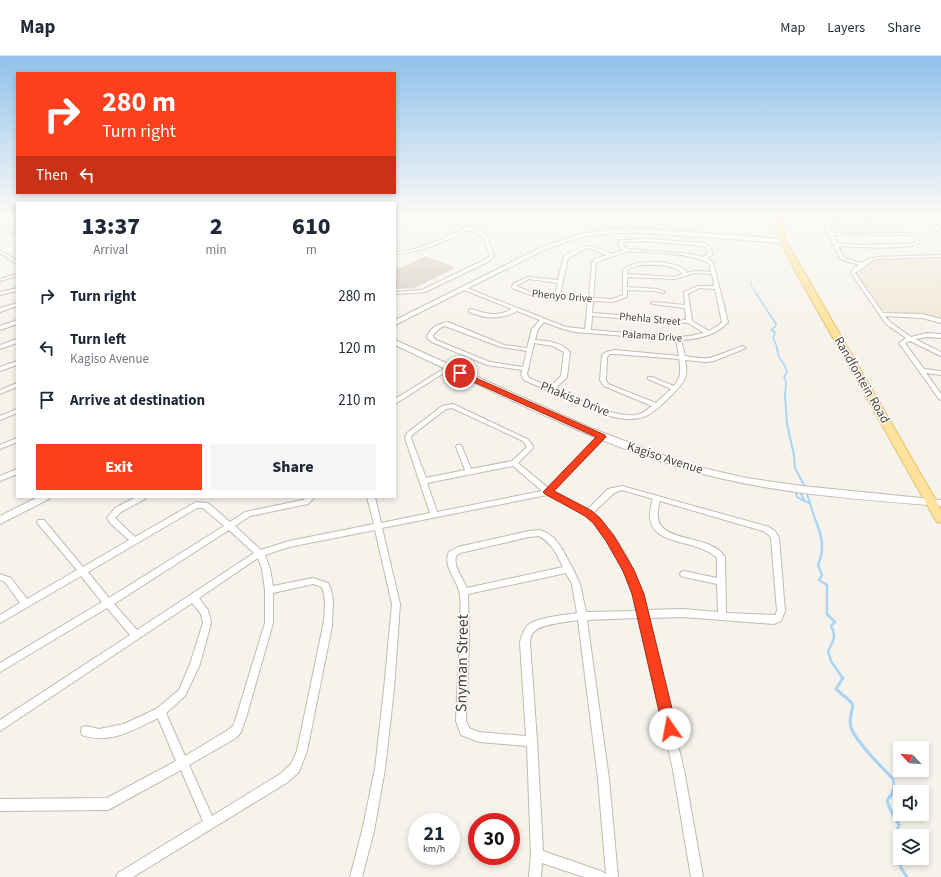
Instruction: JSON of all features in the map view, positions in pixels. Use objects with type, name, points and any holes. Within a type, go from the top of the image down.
[{"type":"main road","name":"Randfontein Road","points":[[790,253],[826,318],[936,503],[941,519]]},
{"type":"street","points":[[3,253],[16,262]]},
{"type":"street","points":[[396,293],[423,291],[490,259],[492,253]]},
{"type":"street","points":[[396,323],[535,253]]},
{"type":"street","points":[[557,296],[562,268],[566,256],[571,253]]},
{"type":"street","points":[[588,331],[595,262],[615,253]]},
{"type":"street","points":[[669,253],[691,255],[703,258],[710,255],[710,253]]},
{"type":"street","points":[[839,253],[843,260],[862,265]]},
{"type":"street","points":[[941,256],[876,258],[855,270],[854,275],[892,326],[911,339],[941,354]]},
{"type":"street","name":"Palama Drive","points":[[464,288],[565,328],[678,339],[696,338],[719,328],[725,322],[711,262],[703,258]]},
{"type":"street","points":[[663,292],[657,290],[625,288],[625,275],[627,267],[639,264],[677,267],[686,274]]},
{"type":"street","points":[[555,268],[562,268]]},
{"type":"street","points":[[625,275],[674,278],[697,272],[713,273]]},
{"type":"street","points":[[0,280],[16,275]]},
{"type":"street","name":"Phenyo Drive","points":[[560,282],[528,278],[514,285],[515,288],[528,293],[613,300],[625,296],[625,288]]},
{"type":"street","points":[[689,322],[687,291],[698,287],[717,288]]},
{"type":"street","points":[[0,294],[16,289]]},
{"type":"street","points":[[653,303],[687,307]]},
{"type":"street","points":[[0,310],[16,304]]},
{"type":"street","points":[[471,312],[482,316],[496,316],[505,315],[516,309]]},
{"type":"street","name":"Phehla Street","points":[[590,314],[689,322],[708,333]]},
{"type":"street","points":[[882,314],[922,316],[941,321]]},
{"type":"street","points":[[396,320],[410,316]]},
{"type":"street","points":[[530,350],[503,346],[448,324],[439,326],[430,335],[430,338],[434,341],[489,364],[525,369],[530,350],[532,341],[536,327],[543,320]]},
{"type":"street","points":[[0,328],[16,322]]},
{"type":"street","points":[[941,336],[933,334],[903,342],[941,398]]},
{"type":"street","name":"Phakisa Drive","points":[[525,369],[524,374],[526,379],[607,414],[621,417],[639,416],[652,411],[674,388],[683,376],[678,339]]},
{"type":"street","points":[[0,347],[16,341]]},
{"type":"street","points":[[532,341],[551,343],[564,348],[567,352],[564,377],[551,389]]},
{"type":"street","name":"Kagiso Avenue","points":[[396,342],[448,368],[602,437],[646,454],[682,465],[757,483],[792,489],[936,503]]},
{"type":"street","name":"Kagiso Avenue","points":[[396,347],[417,353]]},
{"type":"street","points":[[657,406],[606,385],[603,380],[604,356],[608,353],[615,352],[708,360],[733,350],[744,348]]},
{"type":"street","points":[[0,369],[16,362]]},
{"type":"street","points":[[396,401],[448,368]]},
{"type":"street","points":[[922,371],[941,373]]},
{"type":"street","points":[[650,378],[674,388]]},
{"type":"street","points":[[0,392],[16,386]]},
{"type":"street","points":[[423,480],[514,463],[530,448],[529,444],[456,407],[447,406],[408,434],[408,438],[434,515]]},
{"type":"street","points":[[0,418],[16,411]]},
{"type":"street","points":[[0,726],[260,553],[289,544],[548,492],[602,437]]},
{"type":"street","points":[[0,447],[16,440]]},
{"type":"street","points":[[459,448],[469,472]]},
{"type":"street","points":[[514,463],[548,492],[588,513],[610,538],[628,570],[638,594],[679,771],[697,877]]},
{"type":"street","points":[[0,478],[16,471]]},
{"type":"street","points":[[535,877],[538,856],[532,741],[524,642],[527,633],[533,626],[582,616],[642,613],[722,614],[768,620],[778,618],[781,611],[774,536],[770,531],[762,527],[618,488],[611,491],[588,513]]},
{"type":"street","points":[[0,520],[44,498]]},
{"type":"street","points":[[134,540],[111,518],[118,510],[140,498]]},
{"type":"street","points":[[0,668],[108,603],[229,525],[254,512],[305,502],[310,498]]},
{"type":"street","points":[[356,877],[368,831],[380,769],[395,627],[396,604],[371,498]]},
{"type":"street","points":[[657,498],[652,517],[657,528],[661,532],[668,536],[716,552],[722,560],[722,614]]},
{"type":"street","points":[[0,619],[196,505],[205,505],[229,525],[260,553],[266,568],[269,590],[268,630],[244,711],[237,729],[225,739],[108,804],[0,805]]},
{"type":"street","points":[[41,522],[136,636]]},
{"type":"street","name":"Snyman Street","points":[[532,741],[479,737],[468,734],[463,728],[461,721],[464,651],[464,592],[451,562],[452,554],[458,550],[529,534],[540,533],[552,540],[569,569]]},
{"type":"street","points":[[464,592],[569,569],[576,584],[582,616],[608,806],[612,877]]},
{"type":"street","points":[[684,574],[722,582]]},
{"type":"street","points":[[0,577],[8,580],[25,604]]},
{"type":"street","points":[[122,877],[210,824],[290,773],[299,761],[305,741],[328,626],[329,608],[327,591],[325,586],[313,581],[269,590]]},
{"type":"street","points":[[86,731],[99,734],[120,730],[160,712],[182,693],[195,664],[206,631],[207,618],[193,597]]},
{"type":"street","points":[[160,712],[210,824]]},
{"type":"street","points":[[538,856],[601,877]]},
{"type":"shaded area","points":[[941,258],[941,320],[890,313],[883,310],[857,274],[875,260]]},
{"type":"building","points":[[426,257],[453,267],[449,268],[452,269],[413,288],[396,288],[396,268],[402,268]]},
{"type":"waterway","points":[[751,281],[751,285],[758,296]]},
{"type":"waterway","points":[[757,295],[776,324],[776,326],[771,330],[775,332],[773,338],[778,355],[787,372],[784,377],[786,382],[785,396]]},
{"type":"waterway","points":[[785,396],[787,424],[794,455],[795,468],[805,487]]},
{"type":"waterway","points":[[796,493],[797,497],[809,503]]},
{"type":"waterway","points":[[801,494],[804,499]]},
{"type":"waterway","points":[[807,494],[816,522]]},
{"type":"waterway","points":[[816,521],[822,543],[818,565],[822,575],[819,580],[827,585],[827,614],[835,622],[831,626],[834,636],[833,642],[828,651],[831,661],[843,679]]},
{"type":"waterway","points":[[843,679],[836,689],[851,702],[853,706],[850,725],[854,734],[893,779],[893,790],[887,800],[889,807],[899,825],[896,833],[897,850],[901,868],[907,877]]},
{"type":"route","points":[[460,373],[602,437],[548,492],[588,513],[603,528],[620,554],[634,581],[670,729]]}]
